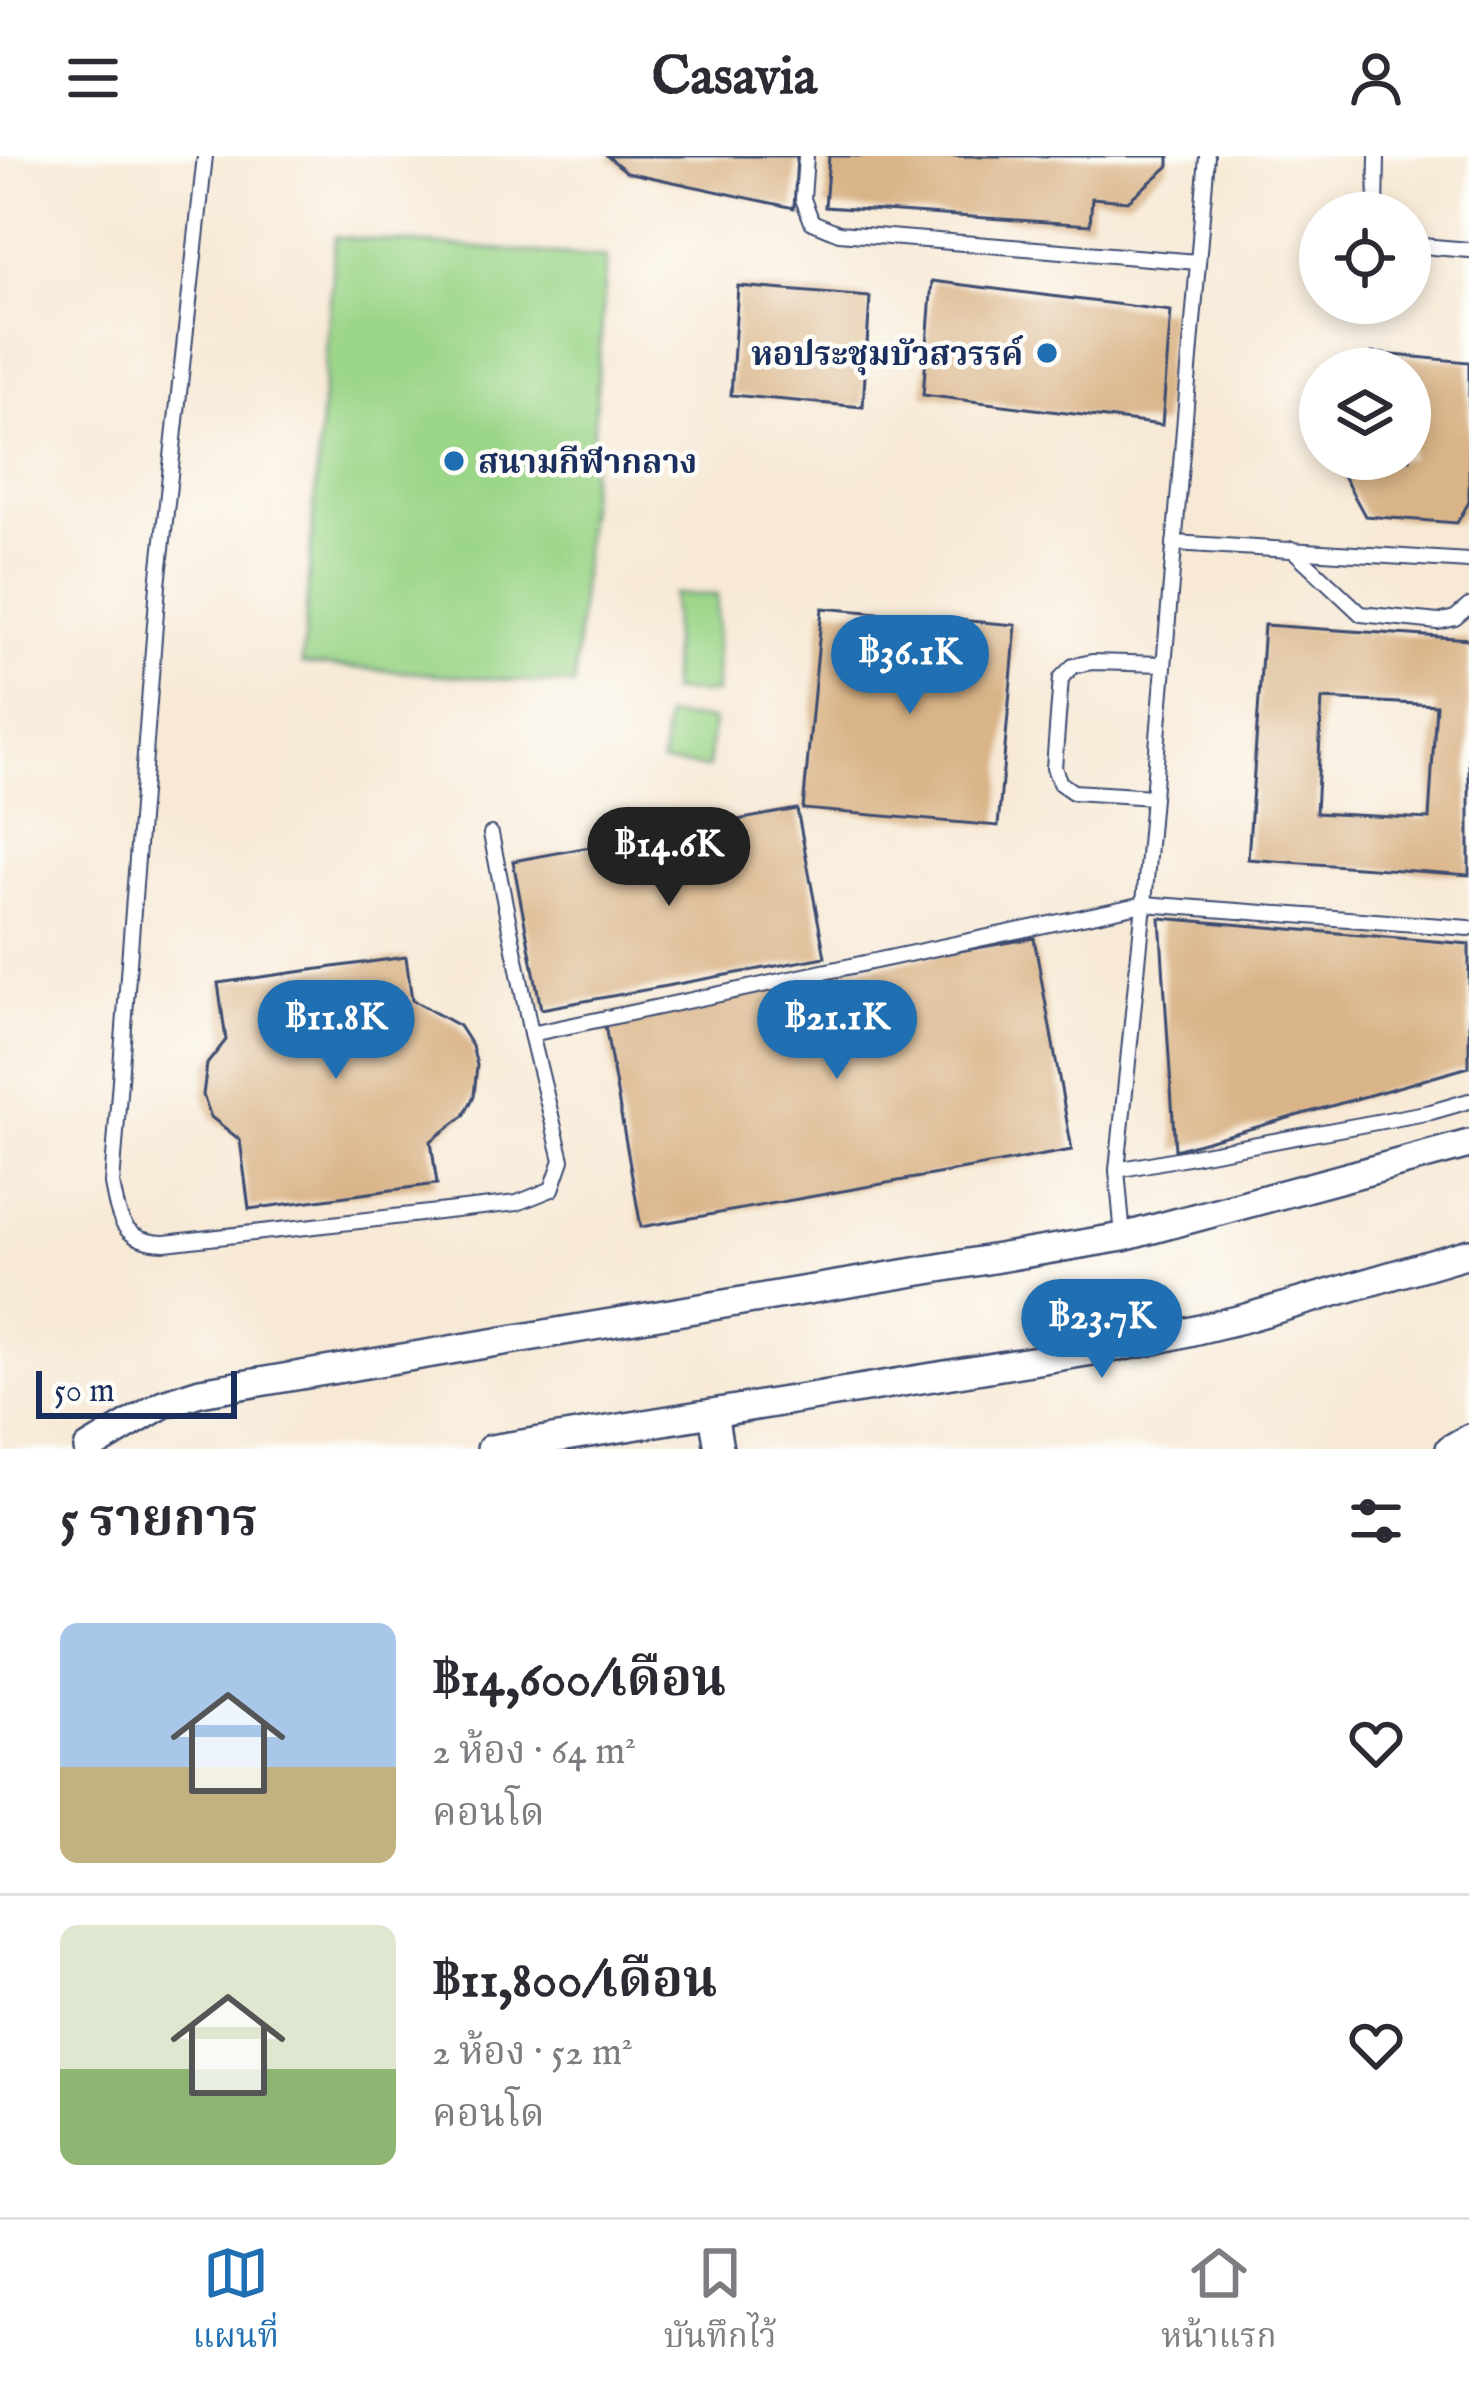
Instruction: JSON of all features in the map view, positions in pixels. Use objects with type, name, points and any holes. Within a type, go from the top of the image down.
[{"type":"street","points":[[88,1449],[163,1404],[200,1392],[1124,1237],[1469,1144]]},
{"type":"street","points":[[490,1449],[1142,1343],[1469,1253]]},
{"type":"street","points":[[713,1413],[718,1449]]},
{"type":"street","points":[[1450,1449],[1469,1438]]},
{"type":"lane","points":[[205,156],[158,585],[112,1184],[118,1214],[131,1234],[143,1242],[165,1243],[517,1203],[553,1189],[562,1160],[490,834]]},
{"type":"lane","points":[[806,156],[803,199],[812,222],[839,233],[1198,262]]},
{"type":"lane","points":[[1124,1237],[1117,1171],[1207,156]]},
{"type":"lane","points":[[1376,192],[1377,156]]},
{"type":"lane","points":[[1431,247],[1469,250]]},
{"type":"lane","points":[[1174,543],[1469,561]]},
{"type":"lane","points":[[1292,549],[1361,614],[1376,619],[1438,622],[1455,618],[1469,606]]},
{"type":"lane","points":[[1153,797],[1073,793],[1060,783],[1054,768],[1061,678],[1073,666],[1092,662],[1164,664]]},
{"type":"lane","points":[[531,1034],[1144,904],[1469,928]]},
{"type":"lane","points":[[1117,1171],[1469,1101]]},
{"type":"green space","name":"สนามกีฬากลาง","points":[[335,237],[607,258],[574,685],[302,664]]},
{"type":"green space","points":[[673,594],[717,595],[716,693],[671,692]]},
{"type":"green space","points":[[666,716],[713,720],[708,768],[662,763]]},
{"type":"building","points":[[607,156],[797,156],[794,208],[627,172]]},
{"type":"building","points":[[829,156],[1169,156],[1169,166],[1128,201],[1092,198],[1090,225],[825,207]]},
{"type":"building","name":"หอประชุมบัวสวรรค์","points":[[932,281],[1171,311],[1162,425],[923,395]]},
{"type":"building","points":[[738,286],[870,297],[863,407],[731,395]]},
{"type":"building","points":[[1431,358],[1469,362],[1469,502],[1457,523],[1365,516],[1345,480],[1431,480]]},
{"type":"building","points":[[822,608],[1016,625],[998,826],[803,809]]},
{"type":"building","points":[[1264,625],[1469,639],[1469,875],[1248,859]],"holes":[[[1322,699],[1436,705],[1429,819],[1316,813]]]},
{"type":"building","points":[[797,809],[825,957],[541,1009],[513,861]]},
{"type":"building","points":[[1160,918],[1469,944],[1469,1067],[1175,1150]]},
{"type":"building","points":[[1034,938],[1072,1150],[641,1227],[603,1014]]},
{"type":"building","points":[[406,957],[412,1000],[459,1026],[477,1065],[474,1096],[464,1116],[431,1141],[437,1184],[249,1209],[240,1140],[211,1117],[203,1095],[207,1064],[226,1040],[218,983]]},
{"type":"place","name":"หอประชุมบัวสวรรค์","points":[[1047,353]]},
{"type":"place","name":"สนามกีฬากลาง","points":[[454,461]]}]
